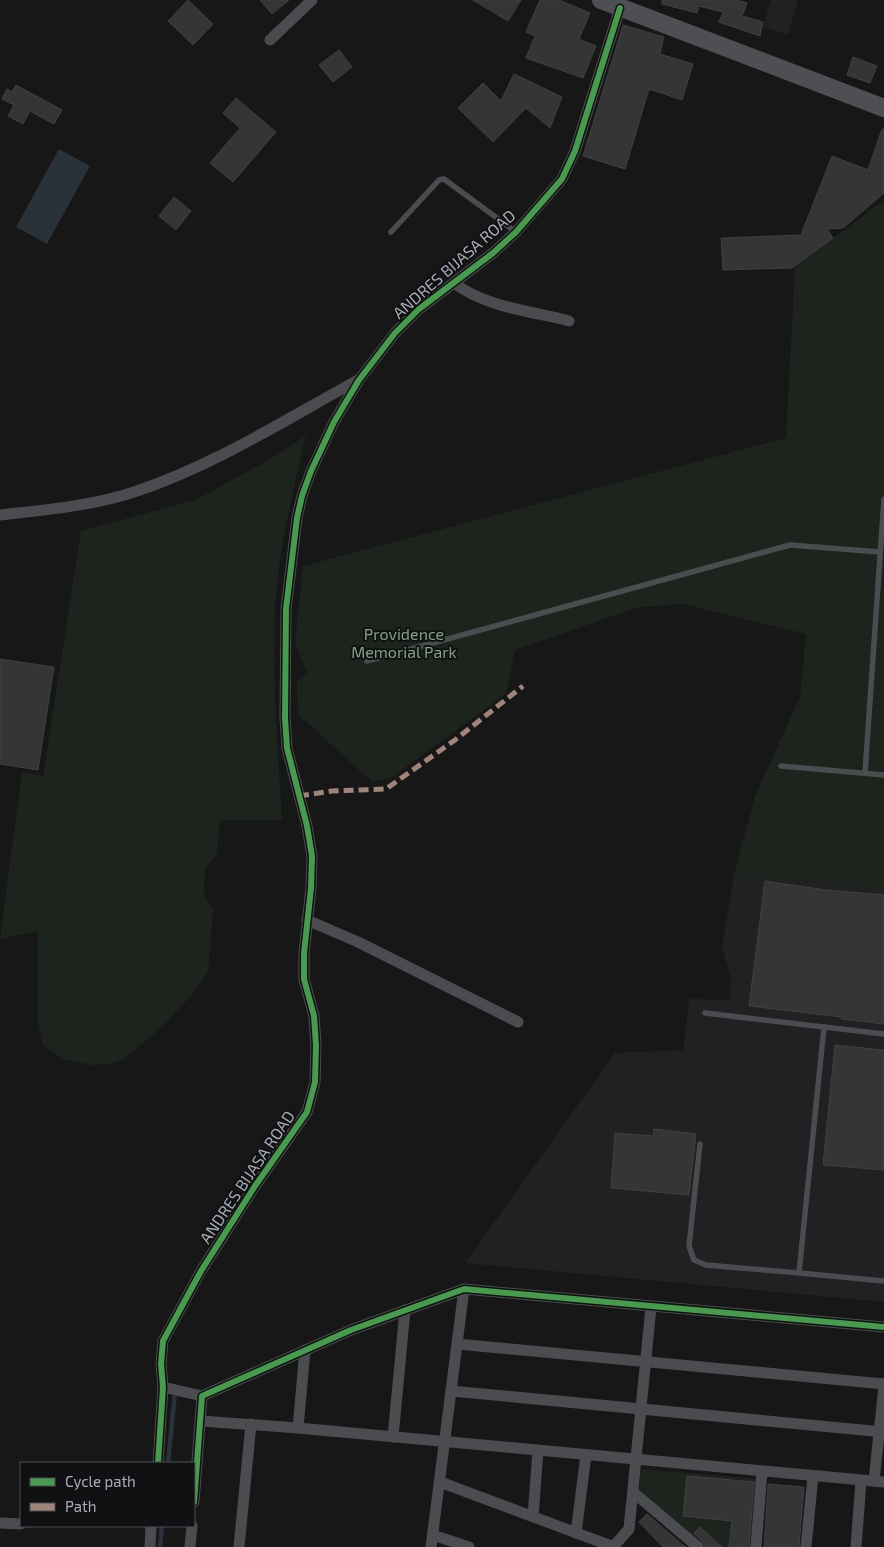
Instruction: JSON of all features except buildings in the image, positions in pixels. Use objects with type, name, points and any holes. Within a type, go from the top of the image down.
[{"type":"main road","points":[[601,0],[884,108]]},
{"type":"street","points":[[270,40],[312,0]]},
{"type":"street","name":"ANDRES BIJASA ROAD","points":[[158,1462],[163,1387],[161,1364],[163,1341],[201,1271],[255,1186],[307,1112],[315,1082],[316,1045],[314,1016],[304,979],[312,856],[308,826],[288,748],[285,718],[286,608],[297,518],[302,496],[323,444],[359,380],[395,333],[419,309],[454,284],[516,232],[551,194],[570,165],[620,8]]},
{"type":"street","points":[[454,284],[465,292],[484,299],[568,321]]},
{"type":"street","points":[[0,516],[113,498],[151,486],[232,449],[359,380]]},
{"type":"street","points":[[307,920],[518,1022]]},
{"type":"street","points":[[163,1387],[202,1396],[351,1330],[464,1289],[884,1328]]},
{"type":"street","points":[[431,1547],[464,1289]]},
{"type":"street","points":[[440,1482],[613,1547],[629,1529],[651,1307]]},
{"type":"street","points":[[393,1437],[405,1310]]},
{"type":"street","points":[[201,1421],[298,1428],[879,1482],[884,1385],[457,1344]]},
{"type":"street","points":[[298,1428],[305,1350]]},
{"type":"street","points":[[451,1391],[640,1411],[882,1432]]},
{"type":"street","points":[[195,1490],[202,1396]]},
{"type":"street","points":[[239,1547],[251,1424]]},
{"type":"street","points":[[533,1517],[538,1450]]},
{"type":"street","points":[[576,1533],[586,1455]]},
{"type":"street","points":[[756,1547],[762,1471]]},
{"type":"street","points":[[806,1547],[813,1476]]},
{"type":"street","points":[[856,1547],[861,1481]]},
{"type":"street","points":[[633,1492],[698,1547]]},
{"type":"street","points":[[0,1523],[20,1524]]},
{"type":"street","points":[[150,1547],[151,1527]]},
{"type":"street","points":[[190,1547],[192,1527]]},
{"type":"street","points":[[433,1535],[469,1547]]},
{"type":"lane","points":[[391,232],[439,180],[444,179],[516,232]]},
{"type":"lane","points":[[865,773],[884,499]]},
{"type":"lane","points":[[367,661],[790,544],[880,552]]},
{"type":"lane","points":[[781,766],[884,775]]},
{"type":"lane","points":[[705,1013],[884,1034]]},
{"type":"lane","points":[[799,1273],[824,1027]]},
{"type":"lane","points":[[700,1144],[690,1246],[694,1260],[706,1265],[884,1281]]},
{"type":"shaded area","points":[[771,0],[798,0],[788,35],[763,27]]},
{"type":"shaded area","points":[[59,149],[90,166],[47,244],[16,227]]},
{"type":"shaded area","points":[[734,875],[884,888],[884,1302],[465,1263],[615,1053],[683,1050],[689,999],[730,1000],[731,980],[722,947]]},
{"type":"green space","name":"Providence Memorial Park","points":[[884,200],[884,888],[734,875],[755,796],[800,697],[806,634],[683,604],[639,607],[515,650],[506,694],[391,778],[372,782],[298,714],[297,682],[307,672],[295,642],[303,566],[786,438],[795,267]]},
{"type":"green space","points":[[306,436],[282,545],[275,611],[275,690],[282,820],[220,820],[217,854],[206,867],[203,892],[213,910],[208,972],[194,992],[164,1025],[124,1059],[110,1064],[92,1065],[63,1059],[43,1045],[38,1025],[38,931],[0,939],[22,772],[43,776],[81,531],[198,499],[272,458]]},
{"type":"green space","points":[[641,1469],[759,1479],[753,1547],[703,1547],[639,1489]]},
{"type":"waterway","points":[[168,1462],[175,1393]]},
{"type":"waterway","points":[[160,1547],[162,1527]]},
{"type":"marked path","points":[[299,796],[332,791],[386,789],[455,740],[523,686]]},
{"type":"cycle path","points":[[158,1462],[163,1387],[161,1364],[163,1341],[201,1271],[255,1186],[307,1112],[315,1082],[316,1045],[314,1016],[304,979],[304,953],[311,888],[312,856],[307,826],[287,748],[285,718],[286,609],[297,518],[302,496],[311,471],[334,422],[359,380],[395,333],[419,309],[493,253],[516,232],[562,179],[575,151],[620,8]]},
{"type":"cycle path","points":[[195,1489],[202,1396],[351,1330],[464,1289],[884,1327]]}]
